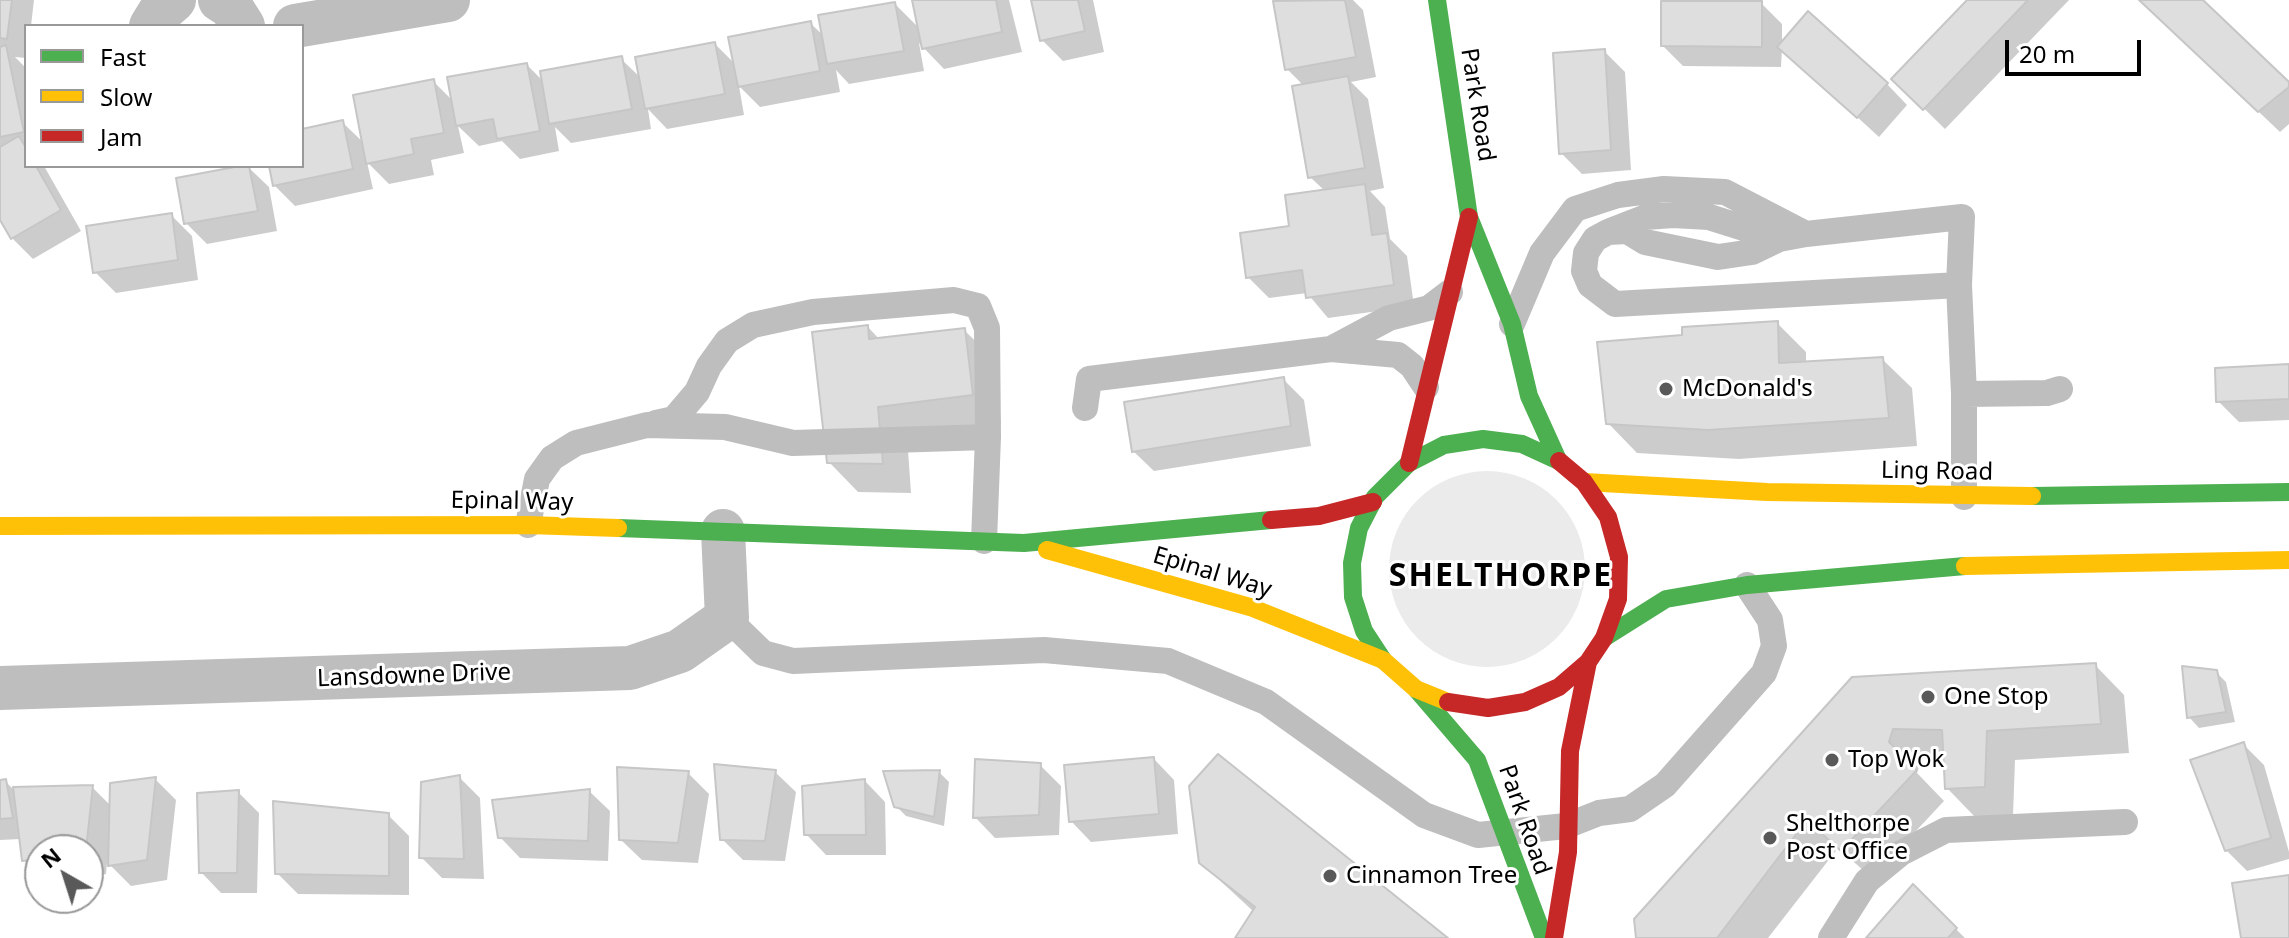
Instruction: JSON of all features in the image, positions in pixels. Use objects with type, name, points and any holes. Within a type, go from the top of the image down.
[{"type":"main road","name":"Park Road","points":[[1437,0],[1469,217],[1512,324],[1529,396],[1558,460]]},
{"type":"main road","name":"Park Road","points":[[1409,463],[1469,217]]},
{"type":"main road","points":[[1483,439],[1522,444],[1558,460],[1584,482],[1608,517],[1619,557],[1618,599],[1604,638],[1588,662],[1559,687],[1525,702],[1500,706],[1450,703],[1416,689],[1383,660],[1364,631],[1353,597],[1352,563],[1359,528],[1373,502],[1409,463],[1444,445],[1483,439]]},
{"type":"main road","name":"Ling Road","points":[[1584,482],[1767,492],[1964,497],[2289,492]]},
{"type":"main road","name":"Epinal Way","points":[[0,526],[528,525],[1024,543],[1319,516],[1373,502]]},
{"type":"main road","name":"Epinal Way","points":[[1024,543],[1250,607],[1383,660]]},
{"type":"main road","points":[[1604,638],[1666,599],[1747,585],[1976,565],[2289,560]]},
{"type":"main road","name":"Park Road","points":[[1554,938],[1568,852],[1566,826],[1570,751],[1588,662]]},
{"type":"main road","name":"Park Road","points":[[1416,689],[1477,760],[1507,832],[1524,893],[1544,938]]},
{"type":"street","points":[[152,24],[174,0]]},
{"type":"street","points":[[220,0],[231,7],[242,24]]},
{"type":"street","points":[[304,24],[448,0]]},
{"type":"street","points":[[723,531],[727,618]]},
{"type":"street","name":"Lansdowne Drive","points":[[0,688],[630,668],[680,651],[727,618]]},
{"type":"lane","points":[[1512,324],[1542,253],[1575,209],[1618,195],[1664,189],[1725,192],[1806,234]]},
{"type":"lane","points":[[1779,239],[1709,217],[1646,217],[1595,239],[1586,253],[1584,271],[1596,291],[1615,304],[1959,285]]},
{"type":"lane","points":[[1608,232],[1627,231],[1645,242],[1718,257],[1752,252],[1779,239],[1806,234],[1962,217],[1959,285],[1964,394],[1964,497]]},
{"type":"lane","points":[[1331,349],[1389,318],[1429,308],[1450,292]]},
{"type":"lane","points":[[528,525],[537,479],[552,458],[576,443],[674,419],[697,392],[727,341],[753,325],[813,312],[954,300],[978,306],[987,328],[988,437],[984,541]]},
{"type":"lane","points":[[1085,408],[1089,379],[1331,349],[1398,355],[1412,366],[1426,387]]},
{"type":"lane","points":[[1964,394],[2047,393],[2060,389]]},
{"type":"lane","points":[[647,425],[725,427],[793,443],[988,437]]},
{"type":"lane","points":[[727,618],[763,653],[793,661],[1044,650],[1168,661],[1266,702],[1424,815],[1478,835],[1566,826],[1599,813],[1630,809],[1665,785],[1764,673],[1774,646],[1770,620],[1747,585]]},
{"type":"lane","points":[[1831,938],[1867,881],[1901,853],[1946,830],[2125,822]]},
{"type":"shaded area","points":[[1487,471],[1525,478],[1542,487],[1556,500],[1569,514],[1578,531],[1585,569],[1578,607],[1569,624],[1556,638],[1542,651],[1525,660],[1487,667],[1449,660],[1432,651],[1418,638],[1405,624],[1396,607],[1389,569],[1396,531],[1405,514],[1418,500],[1432,487],[1449,478]]},
{"type":"building","points":[[0,0],[12,0],[7,39],[0,38]]},
{"type":"building","points":[[912,0],[996,0],[1002,32],[922,49]]},
{"type":"building","points":[[1031,0],[1078,0],[1085,31],[1040,41]]},
{"type":"building","points":[[1345,0],[1356,57],[1285,70],[1273,1]]},
{"type":"building","points":[[1967,0],[2028,0],[1923,110],[1891,79]]},
{"type":"building","points":[[2139,0],[2203,0],[2289,82],[2289,87],[2258,112]]},
{"type":"building","points":[[1661,1],[1762,1],[1762,47],[1661,46]]},
{"type":"building","points":[[895,2],[904,51],[827,64],[818,15]]},
{"type":"building","points":[[1808,11],[1888,83],[1857,118],[1777,47]]},
{"type":"building","points":[[811,21],[820,71],[738,87],[728,37]]},
{"type":"building","points":[[715,42],[725,94],[645,109],[635,57]]},
{"type":"building","points":[[6,45],[24,132],[0,137],[0,47]]},
{"type":"building","points":[[1605,49],[1611,150],[1559,154],[1553,53]]},
{"type":"building","points":[[622,56],[632,109],[549,124],[540,71]]},
{"type":"building","points":[[527,63],[540,131],[497,139],[493,119],[456,126],[447,77]]},
{"type":"building","points":[[1348,76],[1365,168],[1308,178],[1292,86]]},
{"type":"building","points":[[434,79],[444,133],[411,139],[414,154],[366,164],[353,95]]},
{"type":"building","points":[[343,120],[353,169],[273,186],[269,168],[304,168],[304,129]]},
{"type":"building","points":[[19,136],[24,145],[24,168],[37,168],[61,210],[11,239],[0,220],[0,147]]},
{"type":"building","points":[[229,168],[249,168],[258,211],[184,224],[176,178]]},
{"type":"building","points":[[1365,184],[1372,235],[1387,233],[1394,285],[1306,298],[1302,270],[1246,278],[1240,233],[1289,226],[1285,195]]},
{"type":"building","points":[[172,213],[178,260],[93,273],[86,226]]},
{"type":"building","points":[[1778,321],[1779,363],[1883,357],[1889,418],[1708,430],[1606,424],[1597,342],[1682,335],[1682,327]]},
{"type":"building","points":[[868,325],[869,339],[965,328],[973,395],[878,407],[883,464],[827,463],[812,332]]},
{"type":"building","points":[[2289,364],[2289,399],[2216,402],[2215,368]]},
{"type":"building","points":[[1284,377],[1291,426],[1132,452],[1124,402]]},
{"type":"building","points":[[2096,663],[2101,724],[1987,731],[1985,787],[1945,789],[1942,730],[1893,729],[1889,742],[1917,770],[1841,851],[1807,820],[1717,938],[1636,938],[1634,919],[1852,677]]},
{"type":"building","points":[[2182,666],[2217,670],[2226,712],[2187,718]]},
{"type":"building","points":[[2244,742],[2271,838],[2225,851],[2190,760]]},
{"type":"building","points":[[1218,754],[1448,938],[1235,938],[1255,907],[1199,863],[1189,786]]},
{"type":"building","points":[[1154,757],[1159,814],[1069,822],[1064,765]]},
{"type":"building","points":[[975,759],[1041,763],[1039,815],[973,818]]},
{"type":"building","points":[[714,764],[776,770],[765,841],[720,840]]},
{"type":"building","points":[[617,767],[689,771],[678,843],[619,840]]},
{"type":"building","points":[[940,770],[934,817],[894,807],[883,771]]},
{"type":"building","points":[[460,775],[464,859],[419,858],[421,782]]},
{"type":"building","points":[[156,777],[147,860],[108,866],[110,783]]},
{"type":"building","points":[[6,779],[13,818],[0,819],[0,780]]},
{"type":"building","points":[[865,779],[866,835],[804,835],[802,786]]},
{"type":"building","points":[[93,785],[88,834],[24,834],[22,861],[13,787]]},
{"type":"building","points":[[590,789],[588,841],[498,838],[492,800]]},
{"type":"building","points":[[239,790],[237,873],[199,873],[197,793]]},
{"type":"building","points":[[273,801],[389,813],[389,876],[275,874]]},
{"type":"building","points":[[2289,875],[2289,938],[2241,938],[2232,883]]},
{"type":"building","points":[[1913,884],[1957,928],[1948,938],[1866,938]]},
{"type":"traffic: fast","points":[[1437,0],[1469,217],[1512,324],[1529,396],[1558,460]]},
{"type":"traffic: fast","points":[[1383,660],[1364,631],[1353,597],[1352,563],[1359,528],[1375,497],[1409,463],[1444,445],[1483,439],[1522,444],[1559,461]]},
{"type":"traffic: fast","points":[[2032,496],[2289,492]]},
{"type":"traffic: fast","points":[[618,528],[1024,543],[1271,520]]},
{"type":"traffic: fast","points":[[1604,638],[1666,599],[1747,585],[1965,566]]},
{"type":"traffic: fast","points":[[1416,689],[1477,760],[1544,938]]},
{"type":"traffic: slow","points":[[1584,482],[1767,492],[2032,496]]},
{"type":"traffic: slow","points":[[0,526],[528,525],[618,528]]},
{"type":"traffic: slow","points":[[1047,550],[1250,607],[1383,660],[1416,689],[1448,702]]},
{"type":"traffic: slow","points":[[1965,566],[2289,560]]},
{"type":"traffic: jam","points":[[1409,463],[1469,217]]},
{"type":"traffic: jam","points":[[1448,702],[1488,708],[1525,702],[1559,687],[1588,662],[1604,638],[1618,599],[1619,557],[1608,517],[1584,482],[1559,461]]},
{"type":"traffic: jam","points":[[1271,520],[1319,516],[1373,502]]},
{"type":"traffic: jam","points":[[1554,938],[1568,852],[1570,751],[1588,662]]},
{"type":"place","name":"McDonald's","points":[[1666,389]]},
{"type":"place","name":"One Stop","points":[[1928,697]]},
{"type":"place","name":"Top Wok","points":[[1832,760]]},
{"type":"place","name":"Shelthorpe Post Office","points":[[1770,838]]},
{"type":"place","name":"Cinnamon Tree","points":[[1330,876]]},
{"type":"district","name":"SHELTHORPE","points":[[1501,577]]}]
